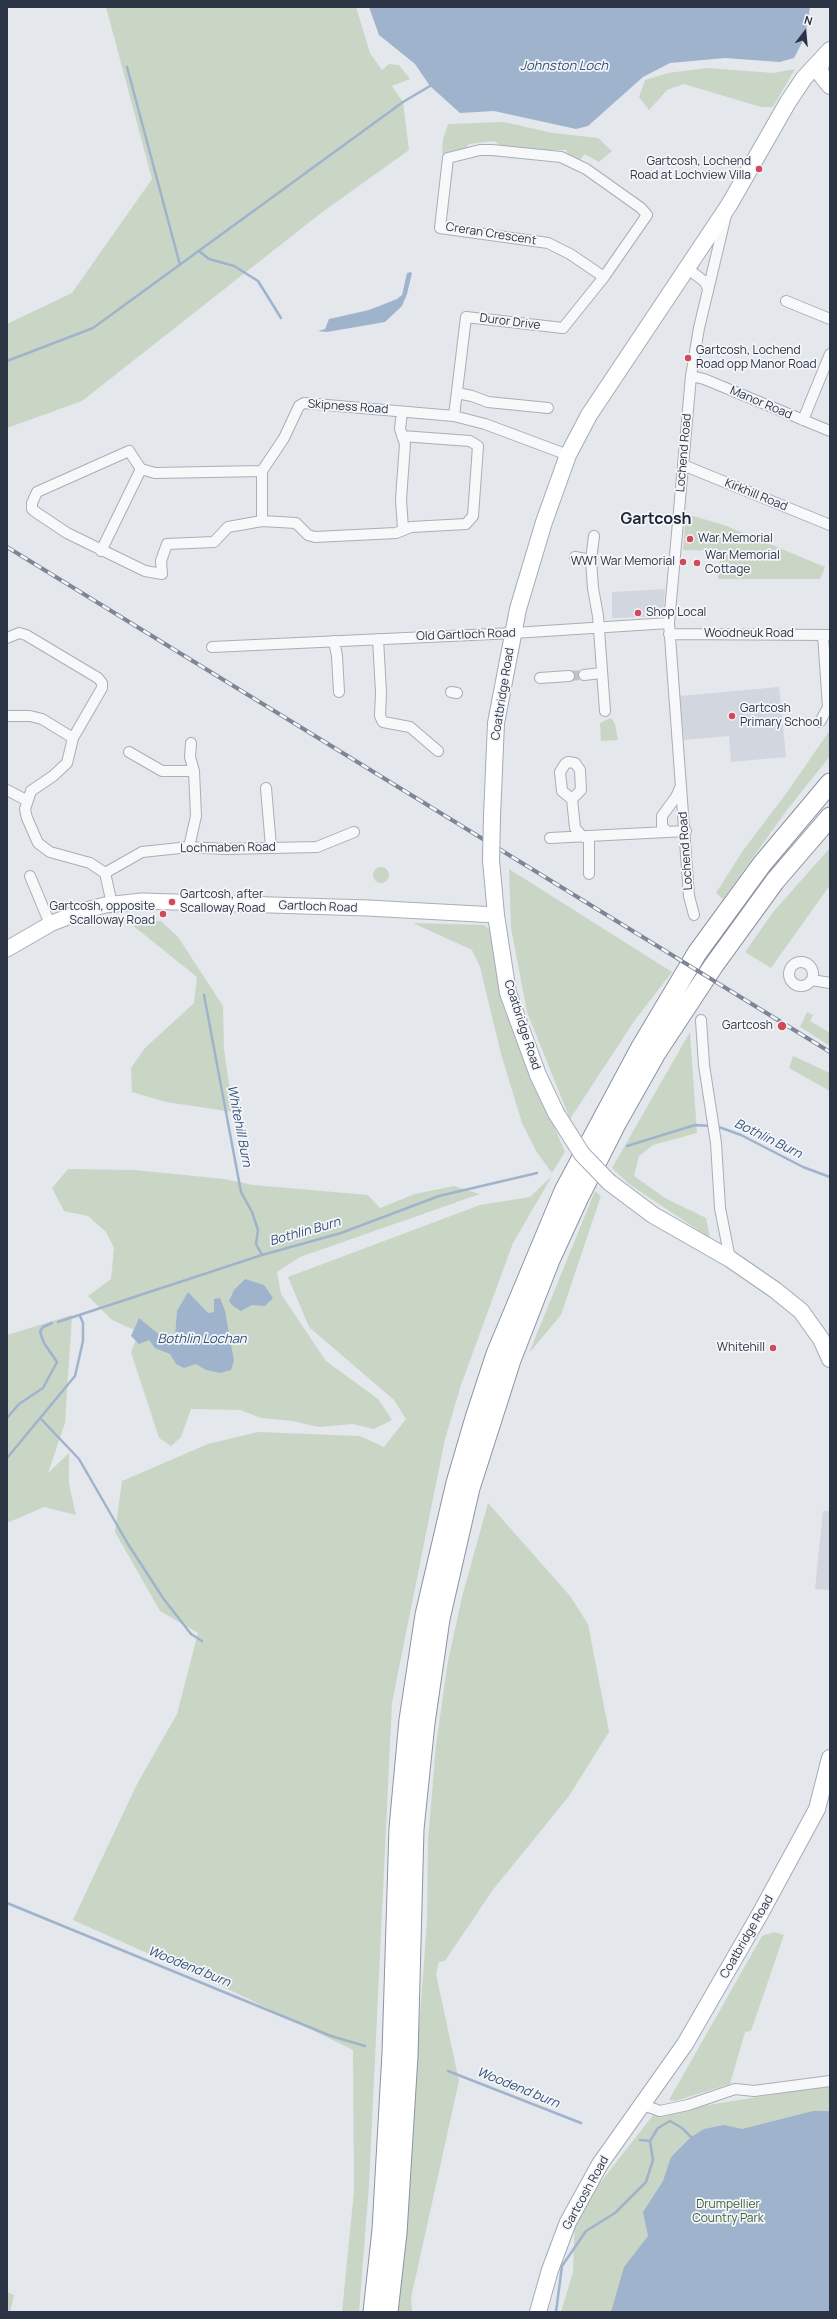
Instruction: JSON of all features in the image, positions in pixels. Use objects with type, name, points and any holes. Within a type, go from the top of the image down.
[{"type":"highway","points":[[372,2312],[382,2230],[392,2052],[399,1828],[409,1720],[427,1608],[456,1483],[475,1418],[496,1354],[561,1198],[641,1047],[697,953],[762,864],[829,783]]},
{"type":"highway","points":[[388,2312],[397,2233],[406,2095],[414,1829],[424,1723],[440,1620],[470,1488],[511,1360],[550,1260],[578,1199],[617,1122],[656,1053],[714,965],[775,881],[814,834],[830,818]]},
{"type":"main road","points":[[798,88],[828,84],[820,70],[826,55]]},
{"type":"main road","name":"Coatbridge Road","points":[[826,55],[798,88],[729,205],[589,415],[568,455],[528,573],[496,723],[491,860],[496,915],[508,993],[538,1075],[556,1113],[582,1154],[609,1182],[652,1215],[730,1259],[801,1310],[820,1339],[830,1359]]},
{"type":"main road","name":"Gartloch Road","points":[[7,948],[50,924],[83,911],[112,904],[142,901],[368,908],[496,915]]},
{"type":"main road","name":"Coatbridge Road","points":[[643,2105],[685,2044],[783,1874],[816,1809],[830,1758]]},
{"type":"main road","name":"Gartcosh Road","points":[[538,2312],[550,2270],[568,2222],[600,2164],[643,2105]]},
{"type":"street","name":"Creran Crescent","points":[[480,150],[561,157],[586,169],[641,208],[647,215],[604,277],[570,254],[548,243],[440,228],[448,158],[480,150]]},
{"type":"street","name":"Lochend Road","points":[[694,915],[689,896],[686,831],[669,623],[691,376],[708,289],[729,205]]},
{"type":"street","points":[[687,268],[705,282],[708,289]]},
{"type":"street","name":"Duror Drive","points":[[454,416],[466,317],[563,328],[604,277]]},
{"type":"street","points":[[786,301],[830,319]]},
{"type":"street","points":[[803,420],[830,354]]},
{"type":"street","name":"Manor Road","points":[[691,376],[704,379],[830,431]]},
{"type":"street","points":[[457,394],[472,396],[488,402],[548,408]]},
{"type":"street","name":"Skipness Road","points":[[262,471],[284,438],[299,406],[304,403],[402,412],[400,429],[405,444],[401,499],[403,529]]},
{"type":"street","points":[[402,412],[454,416],[485,424],[568,455]]},
{"type":"street","points":[[262,521],[262,471],[155,473],[141,469],[129,451],[37,492],[34,497],[32,509],[67,533],[101,551],[145,571],[162,574],[162,561],[167,544],[214,542],[228,527],[262,521],[296,524],[308,535],[314,537],[396,533],[411,527],[466,524],[471,520],[479,450],[476,444],[470,441],[402,436]]},
{"type":"street","name":"Kirkhill Road","points":[[683,465],[830,525]]},
{"type":"street","points":[[101,551],[141,469]]},
{"type":"street","points":[[594,536],[591,560],[598,616],[597,628],[606,711]]},
{"type":"street","points":[[575,557],[591,560]]},
{"type":"street","name":"Old Gartloch Road","points":[[212,647],[514,633],[669,623]]},
{"type":"street","points":[[7,638],[19,634],[26,635],[98,678],[102,683],[102,688],[74,738],[67,762],[53,776],[30,791],[26,800],[27,818],[38,843],[50,852],[90,862],[105,873],[112,904]]},
{"type":"street","name":"Woodneuk Road","points":[[669,634],[826,635]]},
{"type":"street","points":[[820,722],[828,707],[826,635]]},
{"type":"street","points":[[378,639],[382,692],[380,716],[383,722],[410,727],[427,738],[438,751]]},
{"type":"street","points":[[334,641],[337,656],[339,692]]},
{"type":"street","points":[[584,675],[601,674]]},
{"type":"street","points":[[540,678],[569,676]]},
{"type":"street","points":[[7,716],[30,716],[42,719],[74,738]]},
{"type":"street","points":[[189,847],[196,816],[194,771],[190,756],[191,743]]},
{"type":"street","points":[[129,752],[162,771],[194,771]]},
{"type":"street","name":"Lochend Road","points":[[667,832],[662,826],[662,816],[682,786]]},
{"type":"street","points":[[266,788],[271,847]]},
{"type":"street","points":[[7,790],[26,800]]},
{"type":"street","points":[[572,799],[575,828],[586,837],[589,874]]},
{"type":"street","points":[[550,838],[686,831]]},
{"type":"street","name":"Lochmaben Road","points":[[105,873],[142,852],[189,847],[224,849],[317,847],[354,832]]},
{"type":"street","points":[[30,876],[50,924]]},
{"type":"street","points":[[812,980],[830,983]]},
{"type":"street","points":[[701,1020],[704,1065],[716,1143],[720,1208],[730,1259]]},
{"type":"street","points":[[643,2105],[660,2111],[688,2105],[735,2089],[754,2091],[830,2081]]},
{"type":"shaded area","points":[[665,589],[663,616],[612,618],[612,592]]},
{"type":"shaded area","name":"Gartcosh Primary School","points":[[779,687],[786,757],[731,762],[729,736],[684,740],[680,696]]},
{"type":"shaded area","points":[[823,1511],[830,1511],[830,1590],[815,1589]]},
{"type":"green space","points":[[106,7],[356,7],[370,53],[382,70],[389,64],[399,65],[410,79],[392,86],[403,102],[409,150],[321,213],[82,401],[7,428],[7,324],[72,293],[152,179]]},
{"type":"green space","points":[[707,68],[774,73],[795,69],[773,107],[761,107],[684,84],[667,90],[649,110],[639,97],[645,80],[668,73]]},
{"type":"green space","points":[[504,122],[553,133],[598,138],[612,151],[599,162],[585,154],[580,160],[569,156],[566,150],[534,150],[500,146],[495,141],[469,144],[466,148],[442,154],[443,139],[448,124]]},
{"type":"green space","points":[[686,514],[724,525],[825,567],[820,579],[718,579],[721,551],[683,550]]},
{"type":"green space","points":[[611,718],[615,724],[618,740],[601,741],[600,723]]},
{"type":"green space","points":[[830,730],[830,756],[787,810],[723,899],[716,893],[742,852],[788,791]]},
{"type":"green space","points":[[830,848],[830,885],[771,968],[745,952],[774,911]]},
{"type":"green space","points":[[378,867],[384,867],[389,872],[387,881],[384,883],[378,883],[373,878],[373,872]]},
{"type":"green space","points":[[509,869],[672,972],[635,1020],[570,1119],[527,1012],[511,928]]},
{"type":"green space","points":[[161,921],[178,937],[223,1006],[224,1049],[233,1112],[166,1102],[132,1092],[131,1068],[145,1048],[194,1003],[197,977],[131,924]]},
{"type":"green space","points":[[413,923],[484,925],[490,930],[503,1006],[565,1152],[552,1173],[536,1151],[522,1123],[501,1054],[480,967],[472,950]]},
{"type":"green space","points":[[807,1012],[813,1015],[810,1021],[830,1033],[830,1046],[800,1027]]},
{"type":"green space","points":[[690,1032],[697,1133],[653,1145],[639,1156],[634,1176],[665,1198],[706,1218],[710,1238],[629,1184],[612,1168]]},
{"type":"green space","points":[[793,1056],[830,1073],[830,1091],[789,1068]]},
{"type":"green space","points":[[68,1169],[134,1170],[224,1179],[253,1185],[368,1195],[380,1208],[415,1194],[454,1186],[480,1194],[300,1257],[277,1272],[281,1294],[326,1361],[378,1399],[392,1420],[374,1429],[353,1424],[318,1427],[293,1421],[261,1418],[240,1410],[191,1409],[181,1437],[171,1446],[159,1438],[131,1352],[139,1332],[112,1320],[88,1296],[111,1279],[114,1248],[106,1232],[88,1216],[64,1211],[52,1188]]},
{"type":"green space","points":[[552,1176],[513,1243],[461,1385],[445,1439],[392,1703],[369,2185],[359,2312],[342,2312],[354,2191],[353,2050],[232,1991],[73,1920],[137,1784],[177,1714],[198,1633],[160,1611],[115,1532],[122,1481],[208,1444],[258,1432],[360,1436],[384,1447],[406,1419],[394,1400],[309,1327],[288,1277],[480,1205],[530,1197]]},
{"type":"green space","points":[[595,1191],[601,1196],[561,1315],[529,1353]]},
{"type":"green space","points":[[72,1315],[65,1423],[48,1473],[69,1453],[69,1484],[76,1515],[44,1507],[7,1523],[7,1335]]},
{"type":"green space","points":[[488,1503],[570,1596],[588,1624],[609,1732],[569,1796],[492,1891],[445,1961],[439,1962],[436,1974],[459,2081],[411,2298],[412,2312],[398,2312],[427,1921],[428,1840],[436,1745],[448,1661],[462,1597]]},
{"type":"green space","points":[[774,1932],[784,1935],[751,2031],[745,2032],[730,2084],[675,2101],[669,2100],[762,1936]]},
{"type":"green space","name":"Drumpellier Country Park","points":[[830,2085],[830,2105],[826,2106],[830,2106],[830,2312],[561,2312],[573,2272],[575,2215],[654,2114]]},
{"type":"green space","points":[[7,2292],[14,2295],[10,2312],[7,2312]]},
{"type":"water","name":"Johnston Loch","points":[[369,7],[810,7],[805,37],[794,58],[780,62],[725,58],[670,63],[643,77],[588,126],[576,129],[494,111],[460,113],[430,86],[415,64],[379,35]]},
{"type":"water","points":[[407,273],[412,273],[407,294],[402,306],[385,322],[327,332],[318,331],[325,329],[329,319],[369,310],[397,299],[402,295]]},
{"type":"water","points":[[245,1279],[264,1285],[273,1298],[265,1306],[252,1305],[241,1311],[233,1306],[229,1301],[234,1290]]},
{"type":"water","name":"Bothlin Lochan","points":[[188,1292],[208,1313],[214,1312],[214,1299],[220,1298],[225,1311],[234,1361],[231,1370],[220,1373],[206,1370],[196,1364],[184,1368],[176,1364],[170,1354],[155,1348],[149,1340],[139,1344],[131,1336],[139,1318],[161,1336],[175,1336],[177,1311]]},
{"type":"water","name":"Drumpellier Country Park","points":[[813,2111],[830,2111],[830,2312],[611,2312],[624,2267],[648,2236],[643,2212],[663,2181],[671,2157],[691,2137],[704,2129],[724,2125],[742,2129]]},
{"type":"waterway","points":[[127,67],[180,265]]},
{"type":"waterway","points":[[7,361],[93,328],[403,102],[430,86]]},
{"type":"waterway","points":[[199,251],[209,259],[234,266],[258,281],[281,318]]},
{"type":"waterway","name":"Whitehill Burn","points":[[204,995],[241,1192],[252,1212],[258,1230],[256,1244],[262,1255]]},
{"type":"waterway","name":"Bothlin Burn","points":[[627,1146],[695,1125],[711,1126]]},
{"type":"waterway","name":"Bothlin Burn","points":[[716,1126],[741,1135],[803,1167],[830,1177]]},
{"type":"waterway","name":"Bothlin Burn","points":[[58,1322],[262,1255],[341,1233],[439,1196],[537,1173]]},
{"type":"waterway","name":"Bothlin Burn","points":[[7,1458],[75,1376],[83,1341],[83,1323],[80,1316]]},
{"type":"waterway","name":"Bothlin Burn","points":[[7,1418],[19,1404],[43,1388],[57,1362],[44,1343],[40,1332],[43,1327],[52,1323]]},
{"type":"waterway","points":[[41,1419],[79,1459],[128,1544],[163,1598],[191,1634],[202,1641]]},
{"type":"waterway","name":"Woodend burn","points":[[7,1903],[331,2036],[365,2046]]},
{"type":"waterway","name":"Woodend burn","points":[[448,2071],[581,2123]]},
{"type":"waterway","name":"Woodend burn","points":[[640,2140],[650,2141],[658,2128],[670,2121],[682,2128],[691,2137]]},
{"type":"waterway","points":[[556,2312],[562,2266],[586,2231],[615,2213],[646,2182],[653,2160],[650,2141]]},
{"type":"tunnel","points":[[569,676],[584,675]]},
{"type":"railway","points":[[7,547],[830,1052]]},
{"type":"place","name":"Gartcosh, Lochend Road at Lochview Villa","points":[[759,169]]},
{"type":"place","name":"Gartcosh, Lochend Road opp Manor Road","points":[[688,358]]},
{"type":"place","name":"War Memorial","points":[[690,539]]},
{"type":"place","name":"WW1 War Memorial","points":[[683,562]]},
{"type":"place","name":"War Memorial Cottage","points":[[697,563]]},
{"type":"place","name":"Shop Local","points":[[638,613]]},
{"type":"place","name":"Gartcosh Primary School","points":[[732,716]]},
{"type":"place","name":"Gartcosh, after Scalloway Road","points":[[172,902]]},
{"type":"place","name":"Gartcosh, opposite Scalloway Road","points":[[163,914]]},
{"type":"place","name":"Gartcosh","points":[[782,1026]]},
{"type":"place","name":"Whitehill","points":[[773,1348]]},
{"type":"district","name":"Gartcosh","points":[[656,520]]}]
